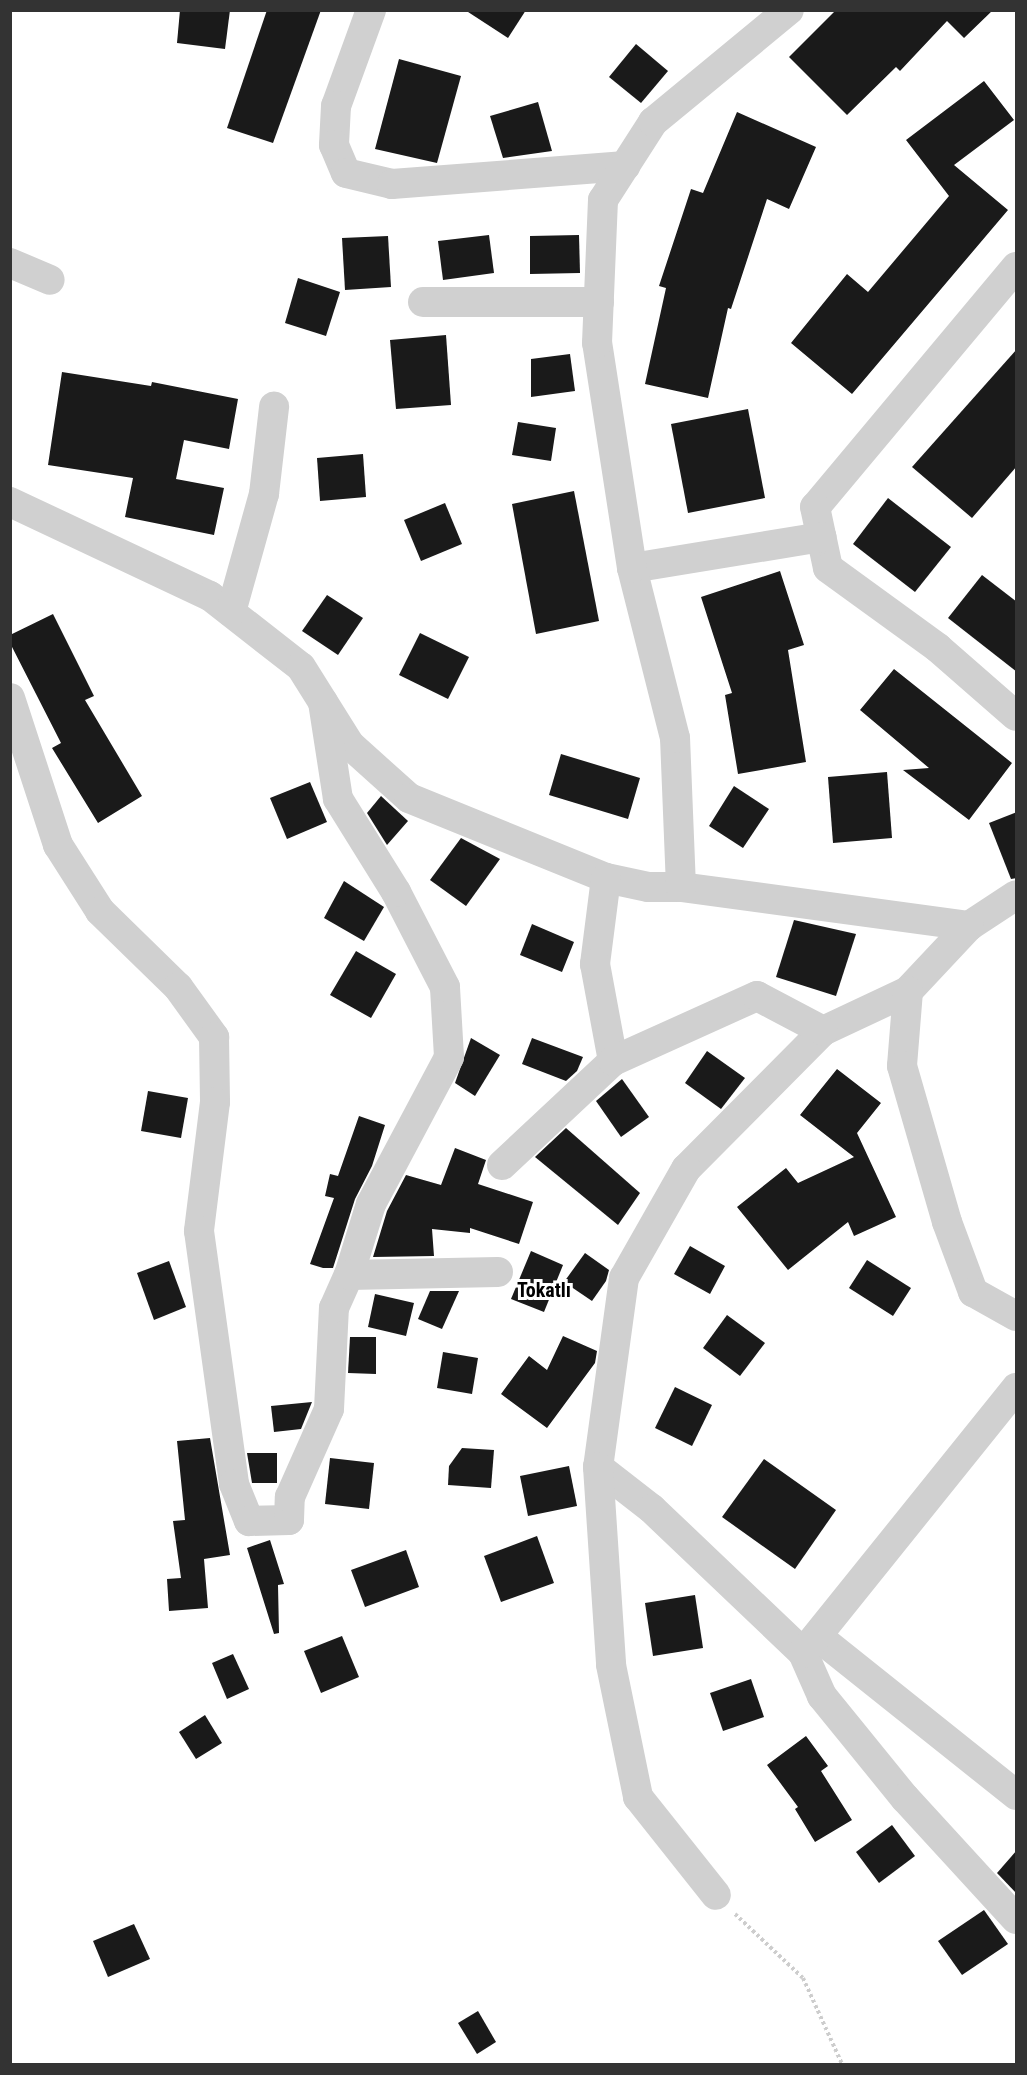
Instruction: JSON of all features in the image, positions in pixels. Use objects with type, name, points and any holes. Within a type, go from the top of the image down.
[{"type":"street","points":[[372,10],[336,106],[334,145],[346,173],[392,184],[625,166]]},
{"type":"street","points":[[681,887],[675,738],[632,568],[597,343],[603,200],[653,122],[789,10]]},
{"type":"street","points":[[10,263],[50,280]]},
{"type":"street","points":[[1017,267],[815,507],[828,568],[938,648],[1017,716]]},
{"type":"street","points":[[423,302],[599,302]]},
{"type":"street","points":[[231,612],[264,494],[274,407]]},
{"type":"street","points":[[10,502],[210,596],[301,667],[350,745],[409,798],[606,878],[648,887],[681,887],[969,927]]},
{"type":"street","points":[[632,568],[821,537]]},
{"type":"street","points":[[10,698],[57,845],[100,911],[178,987],[214,1037],[215,1102],[199,1231],[234,1484],[249,1521],[289,1520],[290,1497],[329,1409],[333,1308],[349,1275],[371,1204],[450,1057],[445,987],[396,892],[338,799],[323,702]]},
{"type":"street","points":[[606,878],[596,964],[613,1061]]},
{"type":"street","points":[[716,1895],[638,1797],[611,1665],[598,1467],[624,1278],[686,1168],[823,1031],[908,991],[969,927],[1017,895]]},
{"type":"street","points":[[908,991],[902,1066],[947,1222],[973,1292],[1017,1316]]},
{"type":"street","points":[[502,1165],[613,1061],[757,996],[823,1031]]},
{"type":"street","points":[[349,1275],[498,1272]]},
{"type":"street","points":[[810,1645],[1017,1388]]},
{"type":"street","points":[[598,1467],[652,1509],[810,1645],[1017,1795]]},
{"type":"street","points":[[810,1645],[822,1696],[905,1798],[1017,1919]]},
{"type":"path","points":[[716,1895],[803,1978],[842,2064]]},
{"type":"building","points":[[180,10],[230,10],[225,49],[177,43]]},
{"type":"building","points":[[267,10],[321,10],[273,143],[227,128]]},
{"type":"building","points":[[465,10],[526,10],[508,38]]},
{"type":"building","points":[[836,10],[993,10],[964,38],[947,21],[900,71],[896,67],[847,115],[789,57]]},
{"type":"building","points":[[636,44],[668,71],[641,103],[609,77]]},
{"type":"building","points":[[399,59],[461,76],[437,163],[375,149]]},
{"type":"building","points":[[984,81],[1014,120],[954,165],[1008,210],[852,394],[791,343],[847,274],[868,292],[949,196],[906,140]]},
{"type":"building","points":[[538,102],[552,151],[503,158],[490,116]]},
{"type":"building","points":[[737,112],[816,147],[789,209],[767,199],[731,309],[728,308],[708,398],[645,384],[666,288],[659,286],[691,189],[703,193]]},
{"type":"building","points":[[489,235],[494,273],[443,280],[438,241]]},
{"type":"building","points":[[579,235],[580,273],[530,274],[530,236]]},
{"type":"building","points":[[388,236],[391,287],[345,290],[342,238]]},
{"type":"building","points":[[298,278],[340,292],[326,336],[285,323]]},
{"type":"building","points":[[446,335],[451,405],[396,409],[390,340]]},
{"type":"building","points":[[1017,349],[1017,466],[972,518],[912,467]]},
{"type":"building","points":[[570,354],[575,391],[531,397],[531,359]]},
{"type":"building","points":[[62,372],[151,386],[152,382],[238,399],[229,449],[184,440],[176,479],[224,488],[214,535],[125,517],[133,478],[48,465]]},
{"type":"building","points":[[748,409],[765,498],[688,513],[671,424]]},
{"type":"building","points":[[518,422],[556,428],[551,461],[512,455]]},
{"type":"building","points":[[363,454],[366,497],[320,501],[317,458]]},
{"type":"building","points":[[574,491],[599,621],[536,634],[512,504]]},
{"type":"building","points":[[888,498],[951,547],[915,592],[853,544]]},
{"type":"building","points":[[445,503],[462,544],[421,561],[404,520]]},
{"type":"building","points":[[780,571],[804,645],[788,650],[806,762],[738,774],[725,695],[732,693],[701,597]]},
{"type":"building","points":[[982,575],[1017,602],[1017,672],[948,618]]},
{"type":"building","points":[[327,595],[363,618],[338,655],[302,631]]},
{"type":"building","points":[[53,614],[94,696],[85,700],[142,796],[98,823],[52,748],[61,743],[10,643],[10,635]]},
{"type":"building","points":[[420,633],[469,657],[448,699],[399,675]]},
{"type":"building","points":[[894,669],[1012,763],[969,820],[903,770],[929,768],[860,710]]},
{"type":"building","points":[[561,754],[640,778],[628,819],[549,795]]},
{"type":"building","points":[[887,772],[892,838],[833,843],[828,777]]},
{"type":"building","points":[[310,782],[327,822],[287,839],[270,798]]},
{"type":"building","points":[[734,786],[769,809],[743,848],[709,826]]},
{"type":"building","points":[[381,796],[408,821],[387,845],[367,813]]},
{"type":"building","points":[[1017,812],[1017,878],[1011,879],[989,823]]},
{"type":"building","points":[[461,838],[500,859],[466,906],[430,880]]},
{"type":"building","points":[[344,881],[384,907],[364,941],[324,918]]},
{"type":"building","points":[[794,920],[856,934],[836,996],[776,977]]},
{"type":"building","points":[[532,924],[574,942],[562,972],[520,955]]},
{"type":"building","points":[[356,951],[396,974],[371,1018],[330,995]]},
{"type":"building","points":[[471,1038],[500,1055],[475,1096],[455,1083]]},
{"type":"building","points":[[532,1038],[583,1057],[577,1071],[566,1081],[522,1064]]},
{"type":"building","points":[[707,1051],[745,1078],[721,1109],[685,1083]]},
{"type":"building","points":[[837,1069],[881,1103],[857,1133],[896,1217],[854,1236],[848,1222],[788,1270],[737,1207],[786,1168],[798,1183],[854,1157],[800,1115]]},
{"type":"building","points":[[622,1079],[649,1117],[621,1137],[596,1101]]},
{"type":"building","points":[[148,1091],[188,1098],[181,1138],[141,1131]]},
{"type":"building","points":[[359,1116],[385,1125],[372,1166],[355,1199],[333,1268],[323,1268],[310,1264],[334,1198],[325,1196],[330,1174],[338,1176]]},
{"type":"building","points":[[566,1128],[640,1193],[618,1225],[535,1157]]},
{"type":"building","points":[[455,1148],[486,1160],[478,1184],[533,1202],[519,1244],[470,1228],[470,1233],[432,1229],[434,1256],[373,1257],[387,1211],[406,1175],[441,1185]]},
{"type":"building","points":[[690,1246],[725,1266],[710,1294],[674,1274]]},
{"type":"building","points":[[531,1251],[563,1265],[544,1312],[511,1299]]},
{"type":"building","points":[[585,1253],[609,1270],[606,1281],[592,1301],[564,1282]]},
{"type":"building","points":[[867,1260],[911,1288],[893,1316],[849,1288]]},
{"type":"building","points":[[169,1261],[186,1307],[154,1320],[137,1273]]},
{"type":"building","points":[[430,1291],[459,1291],[442,1329],[418,1319]]},
{"type":"building","points":[[375,1294],[414,1303],[406,1336],[368,1327]]},
{"type":"building","points":[[727,1315],[765,1343],[740,1376],[703,1348]]},
{"type":"building","points":[[563,1336],[597,1351],[595,1363],[547,1428],[501,1394],[529,1356],[547,1370]]},
{"type":"building","points":[[350,1337],[376,1337],[376,1374],[348,1373]]},
{"type":"building","points":[[443,1352],[478,1358],[472,1394],[437,1388]]},
{"type":"building","points":[[675,1387],[712,1405],[692,1446],[655,1428]]},
{"type":"building","points":[[312,1402],[301,1429],[274,1432],[271,1406]]},
{"type":"building","points":[[210,1438],[230,1555],[204,1559],[208,1608],[169,1611],[167,1579],[181,1578],[173,1521],[185,1520],[177,1441]]},
{"type":"building","points":[[462,1448],[494,1450],[491,1488],[448,1485],[449,1466]]},
{"type":"building","points":[[247,1453],[277,1453],[277,1483],[252,1483]]},
{"type":"building","points":[[330,1458],[374,1463],[369,1509],[325,1504]]},
{"type":"building","points":[[764,1459],[836,1510],[795,1569],[722,1517]]},
{"type":"building","points":[[569,1466],[577,1506],[528,1516],[520,1476]]},
{"type":"building","points":[[537,1536],[554,1583],[501,1602],[484,1556]]},
{"type":"building","points":[[270,1540],[284,1584],[278,1585],[279,1633],[274,1634],[247,1548]]},
{"type":"building","points":[[406,1550],[419,1587],[365,1607],[351,1570]]},
{"type":"building","points":[[695,1595],[703,1648],[653,1656],[645,1603]]},
{"type":"building","points":[[342,1636],[359,1677],[321,1693],[304,1651]]},
{"type":"building","points":[[233,1654],[249,1689],[227,1699],[212,1663]]},
{"type":"building","points":[[751,1679],[764,1717],[723,1731],[710,1693]]},
{"type":"building","points":[[205,1715],[222,1743],[196,1759],[179,1732]]},
{"type":"building","points":[[806,1736],[828,1766],[821,1771],[852,1820],[815,1842],[795,1809],[798,1807],[767,1765]]},
{"type":"building","points":[[892,1825],[915,1856],[879,1883],[856,1852]]},
{"type":"building","points":[[1017,1850],[1017,1894],[997,1873]]},
{"type":"building","points":[[984,1910],[1008,1944],[962,1975],[938,1941]]},
{"type":"building","points":[[134,1924],[150,1959],[108,1977],[93,1941]]},
{"type":"building","points":[[478,2011],[496,2042],[477,2054],[458,2023]]},
{"type":"district","name":"Tokatlı","points":[[544,1290]]}]
